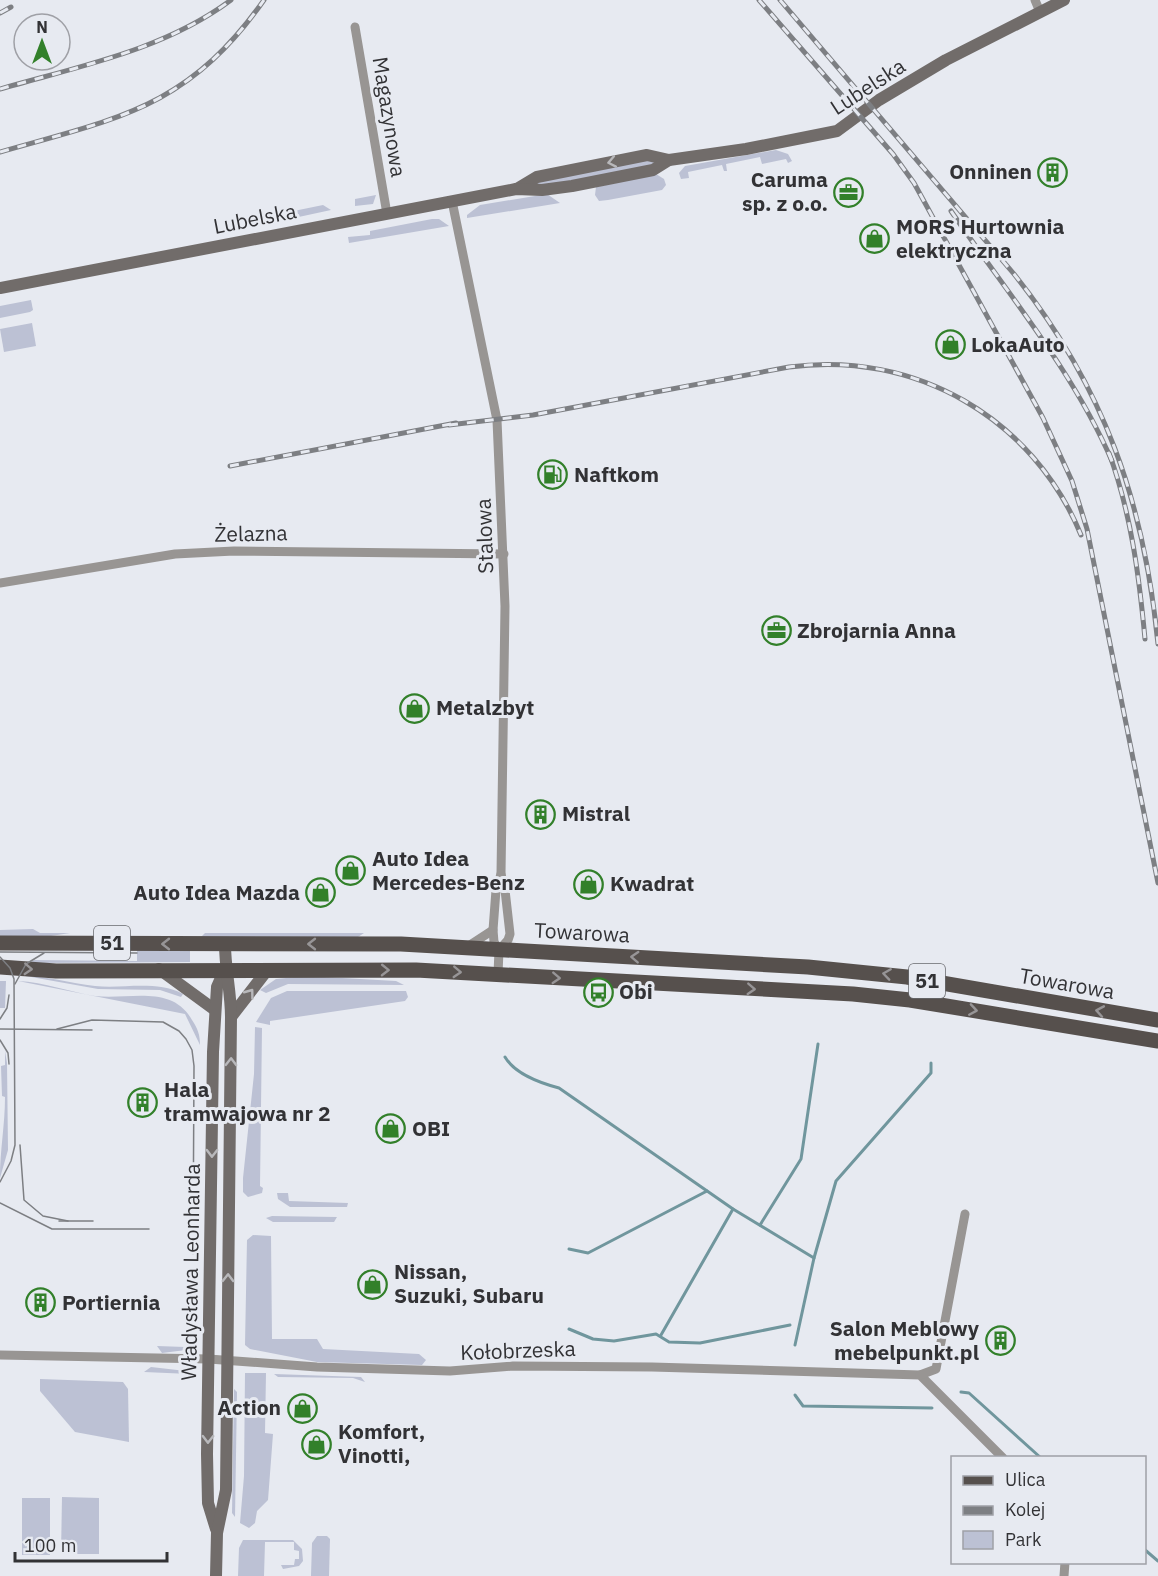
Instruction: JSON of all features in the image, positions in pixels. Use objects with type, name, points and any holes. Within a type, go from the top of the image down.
[{"type":"main road","name":"Lubelska","points":[[0,288],[516,189],[542,190],[572,186],[653,170],[669,160],[746,149],[837,131],[892,92],[1037,6],[1064,0]]},
{"type":"main road","name":"Towarowa","points":[[0,943],[463,947],[854,970],[1158,1020]]},
{"type":"main road","name":"Władysława Leonharda","points":[[216,1576],[217,1533],[226,1490],[228,1360],[231,1017],[230,987],[225,969],[225,944]]},
{"type":"main road","name":"Towarowa","points":[[0,968],[416,970],[853,994],[1003,1015],[1158,1041]]},
{"type":"main road","points":[[158,969],[215,1010]]},
{"type":"main road","name":"Władysława Leonharda","points":[[217,1533],[208,1503],[209,1359],[215,1010],[218,987],[225,969]]},
{"type":"main road","points":[[231,1017],[268,969]]},
{"type":"main road","points":[[1003,1015],[1012,1013],[1017,1008],[1017,1001],[1013,996]]},
{"type":"street","name":"Magazynowa","points":[[355,27],[387,214]]},
{"type":"street","name":"Stalowa","points":[[452,201],[496,415],[504,554],[501,874],[510,930],[508,940],[499,950]]},
{"type":"street","name":"Żelazna","points":[[0,583],[94,566],[212,552],[504,554]]},
{"type":"street","name":"Stalowa","points":[[498,974],[499,950],[494,942],[493,930],[495,890],[501,874]]},
{"type":"street","points":[[463,947],[479,941],[493,930]]},
{"type":"street","points":[[510,930],[522,944],[537,952]]},
{"type":"street","points":[[965,1214],[936,1369],[920,1375],[1001,1456]]},
{"type":"street","name":"Kołobrzeska","points":[[0,1355],[209,1359],[317,1367],[442,1371],[513,1366],[652,1367],[920,1375]]},
{"type":"green space","points":[[776,150],[788,154],[792,161],[788,163],[786,159],[762,164],[760,157],[726,164],[727,171],[724,171],[722,165],[688,172],[689,178],[681,179],[679,173],[685,166]]},
{"type":"green space","points":[[647,159],[657,162],[651,166],[540,188],[533,181]]},
{"type":"green space","points":[[656,174],[664,179],[666,185],[662,190],[599,201],[595,195],[596,187]]},
{"type":"green space","points":[[547,194],[560,203],[467,218],[467,215],[480,205]]},
{"type":"green space","points":[[376,195],[373,204],[355,206],[355,199]]},
{"type":"green space","points":[[323,205],[331,210],[294,218],[284,213]]},
{"type":"green space","points":[[439,219],[449,226],[349,243],[348,237],[370,235],[370,231]]},
{"type":"green space","points":[[31,300],[33,310],[30,312],[0,318],[0,306]]},
{"type":"green space","points":[[32,323],[36,346],[4,352],[0,329]]},
{"type":"green space","points":[[33,929],[40,933],[70,933],[51,936],[0,936],[0,930]]},
{"type":"green space","points":[[205,933],[364,933],[358,937],[201,937]]},
{"type":"green space","points":[[137,950],[190,950],[190,962],[30,963],[34,960],[137,961]]},
{"type":"green space","points":[[20,975],[106,987],[162,987],[183,994],[181,997],[160,990],[98,989]]},
{"type":"green space","points":[[306,976],[396,981],[404,985],[288,984],[266,993],[260,990],[276,979]]},
{"type":"green space","points":[[0,981],[6,981],[5,1008],[0,1008]]},
{"type":"green space","points":[[18,981],[38,983],[95,996],[149,996],[173,1002],[183,1009],[194,1023],[200,1038],[200,1045],[185,1014]]},
{"type":"green space","points":[[287,991],[406,991],[408,997],[405,1001],[270,1021],[270,1025],[256,1022],[271,998]]},
{"type":"green space","points":[[255,1027],[262,1028],[260,1186],[263,1188],[262,1193],[248,1197],[243,1192],[243,1178],[254,1074]]},
{"type":"green space","points":[[5,1051],[8,1150],[0,1178],[5,1097],[2,1096],[1,1066],[5,1065]]},
{"type":"green space","points":[[277,1193],[288,1193],[289,1201],[348,1203],[347,1207],[290,1207],[278,1199]]},
{"type":"green space","points":[[272,1216],[337,1217],[334,1222],[273,1222],[266,1218]]},
{"type":"green space","points":[[253,1235],[271,1236],[272,1339],[317,1339],[323,1349],[419,1354],[426,1360],[422,1365],[317,1362],[250,1349],[245,1345],[247,1240]]},
{"type":"green space","points":[[157,1346],[185,1347],[186,1350],[162,1353]]},
{"type":"green space","points":[[151,1367],[186,1371],[190,1374],[144,1372]]},
{"type":"green space","points":[[245,1373],[266,1373],[265,1433],[273,1434],[268,1500],[257,1511],[255,1523],[249,1528],[240,1523],[244,1476]]},
{"type":"green space","points":[[274,1374],[361,1377],[365,1382],[353,1378],[278,1377]]},
{"type":"green space","points":[[40,1379],[123,1382],[128,1389],[129,1442],[75,1432],[40,1391]]},
{"type":"green space","points":[[234,1389],[237,1392],[235,1517],[232,1513]]},
{"type":"green space","points":[[62,1497],[99,1498],[99,1554],[61,1554]]},
{"type":"green space","points":[[22,1498],[50,1498],[50,1555],[22,1555]]},
{"type":"green space","points":[[317,1536],[327,1536],[330,1539],[329,1576],[311,1576],[312,1543]]},
{"type":"green space","points":[[243,1540],[293,1540],[302,1549],[303,1561],[299,1566],[283,1569],[281,1565],[294,1565],[295,1559],[299,1559],[299,1551],[294,1550],[294,1542],[265,1542],[264,1576],[238,1576],[239,1548]]},
{"type":"waterway","points":[[760,1225],[801,1159],[818,1044]]},
{"type":"waterway","points":[[505,1057],[521,1073],[559,1088],[733,1209],[814,1258],[795,1345]]},
{"type":"waterway","points":[[814,1258],[836,1181],[931,1073],[931,1063]]},
{"type":"waterway","points":[[569,1249],[588,1253],[707,1191]]},
{"type":"waterway","points":[[661,1335],[733,1209]]},
{"type":"waterway","points":[[569,1329],[593,1339],[614,1341],[656,1334],[669,1342],[700,1343],[790,1325]]},
{"type":"waterway","points":[[961,1392],[969,1393],[1039,1456]]},
{"type":"waterway","points":[[795,1395],[803,1406],[932,1408]]},
{"type":"waterway","points":[[1146,1551],[1158,1561]]},
{"type":"tram line","points":[[0,952],[137,953]]},
{"type":"tram line","points":[[15,984],[26,964],[44,953]]},
{"type":"tram line","points":[[0,957],[10,968],[14,979],[15,1145],[11,1161],[0,1182]]},
{"type":"tram line","points":[[0,1019],[7,1008],[9,995]]},
{"type":"tram line","points":[[57,1029],[92,1020],[163,1022],[179,1031],[186,1039],[192,1050],[194,1066],[193,1254]]},
{"type":"tram line","points":[[0,1029],[92,1030]]},
{"type":"tram line","points":[[0,1040],[8,1053],[9,1064]]},
{"type":"tram line","points":[[20,1145],[24,1200],[43,1216],[68,1221]]},
{"type":"tram line","points":[[0,1203],[52,1229],[149,1229]]},
{"type":"tram line","points":[[59,1221],[93,1221]]},
{"type":"railway","points":[[0,89],[91,64],[150,44],[178,32],[231,0]]},
{"type":"railway","points":[[0,152],[116,117],[148,104],[178,87],[207,65],[236,36],[264,0]]},
{"type":"railway","points":[[759,0],[893,154],[914,183],[1043,418],[1072,481],[1087,529],[1158,883]]},
{"type":"railway","points":[[780,0],[1014,274],[1045,316],[1072,359],[1095,403],[1130,494],[1142,542],[1158,644]]},
{"type":"railway","points":[[0,13],[11,7]]},
{"type":"railway","points":[[951,211],[1058,363],[1096,427],[1112,461]]},
{"type":"railway","points":[[449,425],[533,415],[789,367],[836,365],[881,370],[924,382],[964,401],[1001,426],[1033,457],[1060,493],[1081,535]]},
{"type":"railway","points":[[230,466],[456,423]]},
{"type":"railway","points":[[1109,453],[1123,498],[1133,544],[1145,639]]},
{"type":"place","name":"Onninen","points":[[1053,172]]},
{"type":"place","name":"Caruma sp. z o.o.","points":[[849,192]]},
{"type":"place","name":"MORS Hurtownia elektryczna","points":[[875,239]]},
{"type":"place","name":"LokaAuto","points":[[950,345]]},
{"type":"place","name":"Naftkom","points":[[553,475]]},
{"type":"place","name":"Zbrojarnia Anna","points":[[776,631]]},
{"type":"place","name":"Metalzbyt","points":[[415,708]]},
{"type":"place","name":"Mistral","points":[[541,814]]},
{"type":"place","name":"Auto Idea Mercedes-Benz","points":[[351,871]]},
{"type":"place","name":"Kwadrat","points":[[589,884]]},
{"type":"place","name":"Auto Idea Mazda","points":[[321,893]]},
{"type":"place","name":"Obi","points":[[598,992]]},
{"type":"place","name":"Hala tramwajowa nr 2","points":[[143,1102]]},
{"type":"place","name":"OBI","points":[[391,1129]]},
{"type":"place","name":"Nissan, Suzuki, Subaru","points":[[373,1284]]},
{"type":"place","name":"Portiernia","points":[[41,1303]]},
{"type":"place","name":"Salon Meblowy mebelpunkt.pl","points":[[1000,1341]]},
{"type":"place","name":"Action","points":[[302,1408]]},
{"type":"place","name":"Komfort, Vinotti,","points":[[317,1444]]}]
